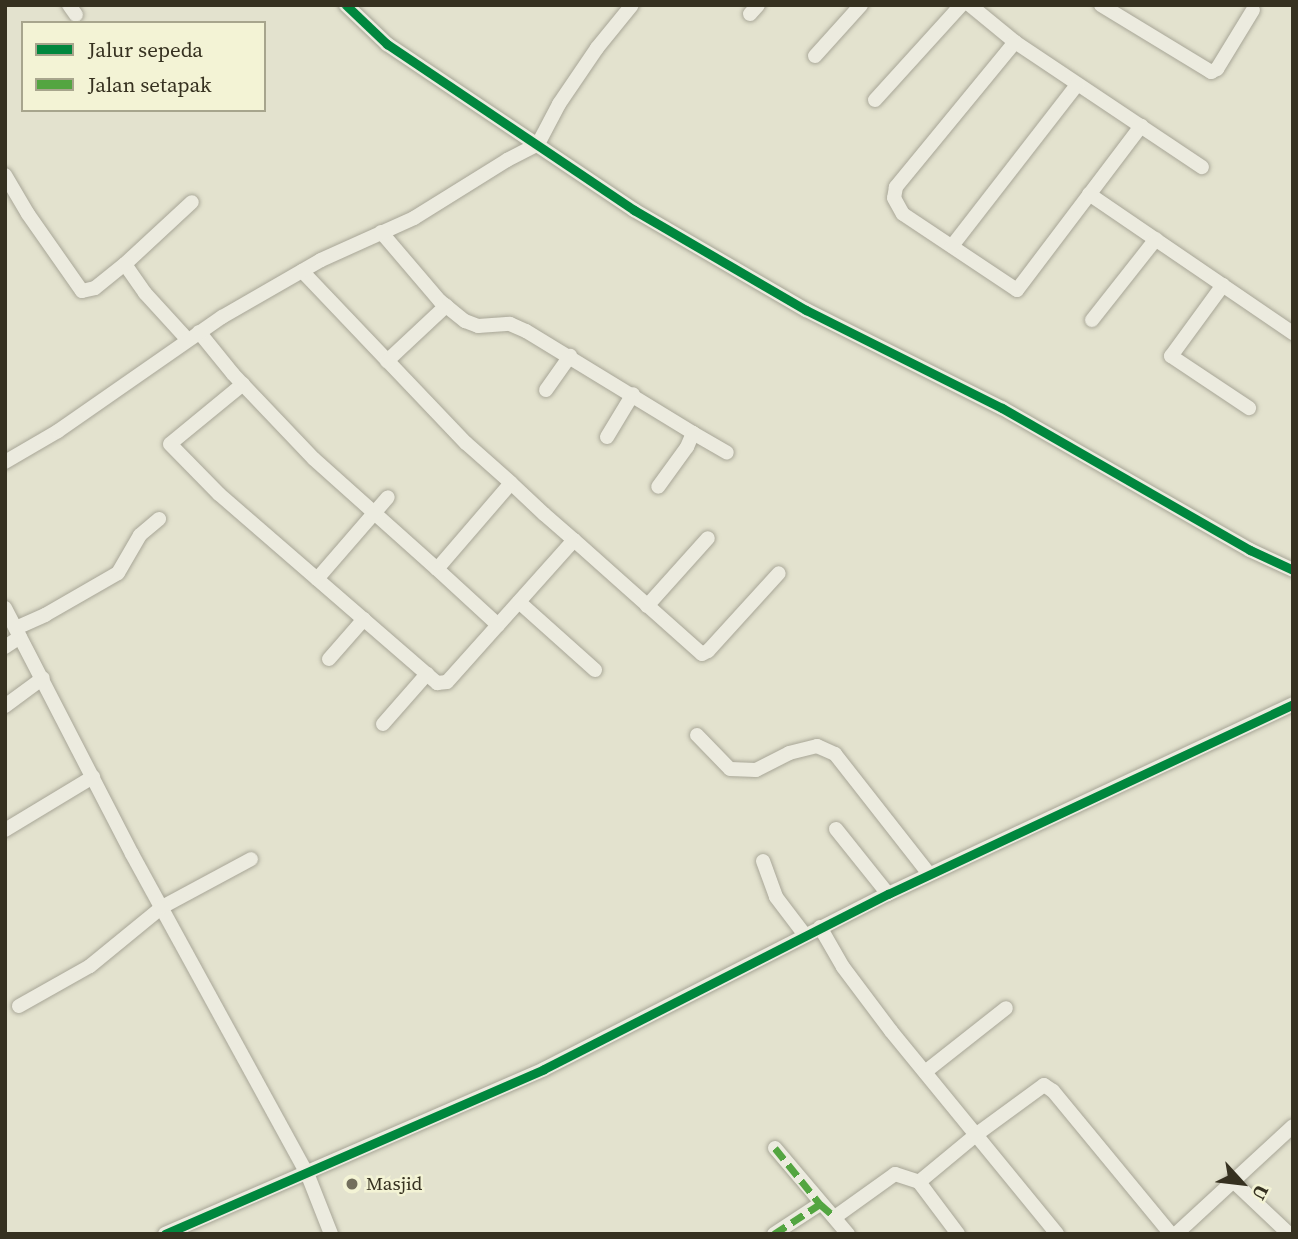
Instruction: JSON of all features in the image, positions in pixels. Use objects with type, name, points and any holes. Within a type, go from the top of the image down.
[{"type":"street","points":[[346,5],[387,44],[634,210],[806,310],[1002,408],[1250,550],[1291,566]]},
{"type":"street","points":[[538,144],[597,48],[632,5]]},
{"type":"street","points":[[5,461],[58,431],[193,335],[302,271],[415,218],[538,144],[596,57],[639,5]]},
{"type":"street","points":[[817,50],[858,5]]},
{"type":"street","points":[[875,95],[961,5]]},
{"type":"street","points":[[970,5],[1015,43],[1202,167]]},
{"type":"street","points":[[1101,5],[1211,72],[1216,69],[1251,7]]},
{"type":"street","points":[[1015,43],[896,187],[895,204],[903,214],[1017,290],[1141,126]]},
{"type":"street","points":[[952,246],[1077,85]]},
{"type":"street","points":[[5,175],[28,214],[82,291],[88,292],[125,264],[192,202]]},
{"type":"street","points":[[1089,194],[1293,333]]},
{"type":"street","points":[[381,232],[446,306],[471,324],[510,324],[570,356],[727,453]]},
{"type":"street","points":[[1092,320],[1156,239]]},
{"type":"street","points":[[125,264],[145,293],[213,349],[243,384],[372,514],[498,625]]},
{"type":"street","points":[[302,271],[466,443],[702,654],[708,651],[779,573]]},
{"type":"street","points":[[1223,285],[1171,356],[1249,408]]},
{"type":"street","points":[[387,361],[446,306]]},
{"type":"street","points":[[546,390],[570,356]]},
{"type":"street","points":[[243,384],[170,444],[219,494],[438,683],[447,682],[575,540]]},
{"type":"street","points":[[607,437],[633,394]]},
{"type":"street","points":[[658,487],[687,447],[693,433]]},
{"type":"street","points":[[437,569],[511,483]]},
{"type":"street","points":[[317,579],[388,497]]},
{"type":"street","points":[[5,647],[18,632],[118,573],[140,535],[159,519]]},
{"type":"street","points":[[647,606],[708,538]]},
{"type":"street","points":[[519,602],[595,670]]},
{"type":"street","points":[[5,608],[162,907],[307,1172],[331,1234]]},
{"type":"street","points":[[330,659],[364,619]]},
{"type":"street","points":[[383,723],[427,674]]},
{"type":"street","points":[[5,706],[43,678]]},
{"type":"street","points":[[165,1234],[544,1069],[820,927],[1293,704]]},
{"type":"street","points":[[697,735],[730,769],[756,770],[789,753],[817,746],[835,754],[929,874]]},
{"type":"street","points":[[5,830],[93,777]]},
{"type":"street","points":[[836,829],[888,894]]},
{"type":"street","points":[[19,1006],[90,966],[162,907],[251,859]]},
{"type":"street","points":[[763,861],[776,897],[805,935]]},
{"type":"street","points":[[820,927],[843,967],[1057,1234]]},
{"type":"street","points":[[925,1072],[1006,1008]]},
{"type":"street","points":[[919,1182],[1040,1086],[1050,1088],[1171,1234]]},
{"type":"street","points":[[1176,1234],[1293,1126]]},
{"type":"street","points":[[775,1149],[848,1234]]},
{"type":"street","points":[[835,1217],[895,1174],[919,1182],[958,1234]]},
{"type":"street","points":[[1233,1181],[1289,1234]]},
{"type":"street","points":[[774,1234],[820,1204]]},
{"type":"marked path","points":[[775,1148],[820,1204],[835,1217]]},
{"type":"marked path","points":[[774,1234],[820,1204]]},
{"type":"cycle path","points":[[346,5],[387,44],[634,210],[806,310],[1002,408],[1250,550],[1293,570]]},
{"type":"cycle path","points":[[165,1234],[544,1069],[888,894],[1293,704]]},
{"type":"place","name":"Masjid","points":[[352,1184]]}]
